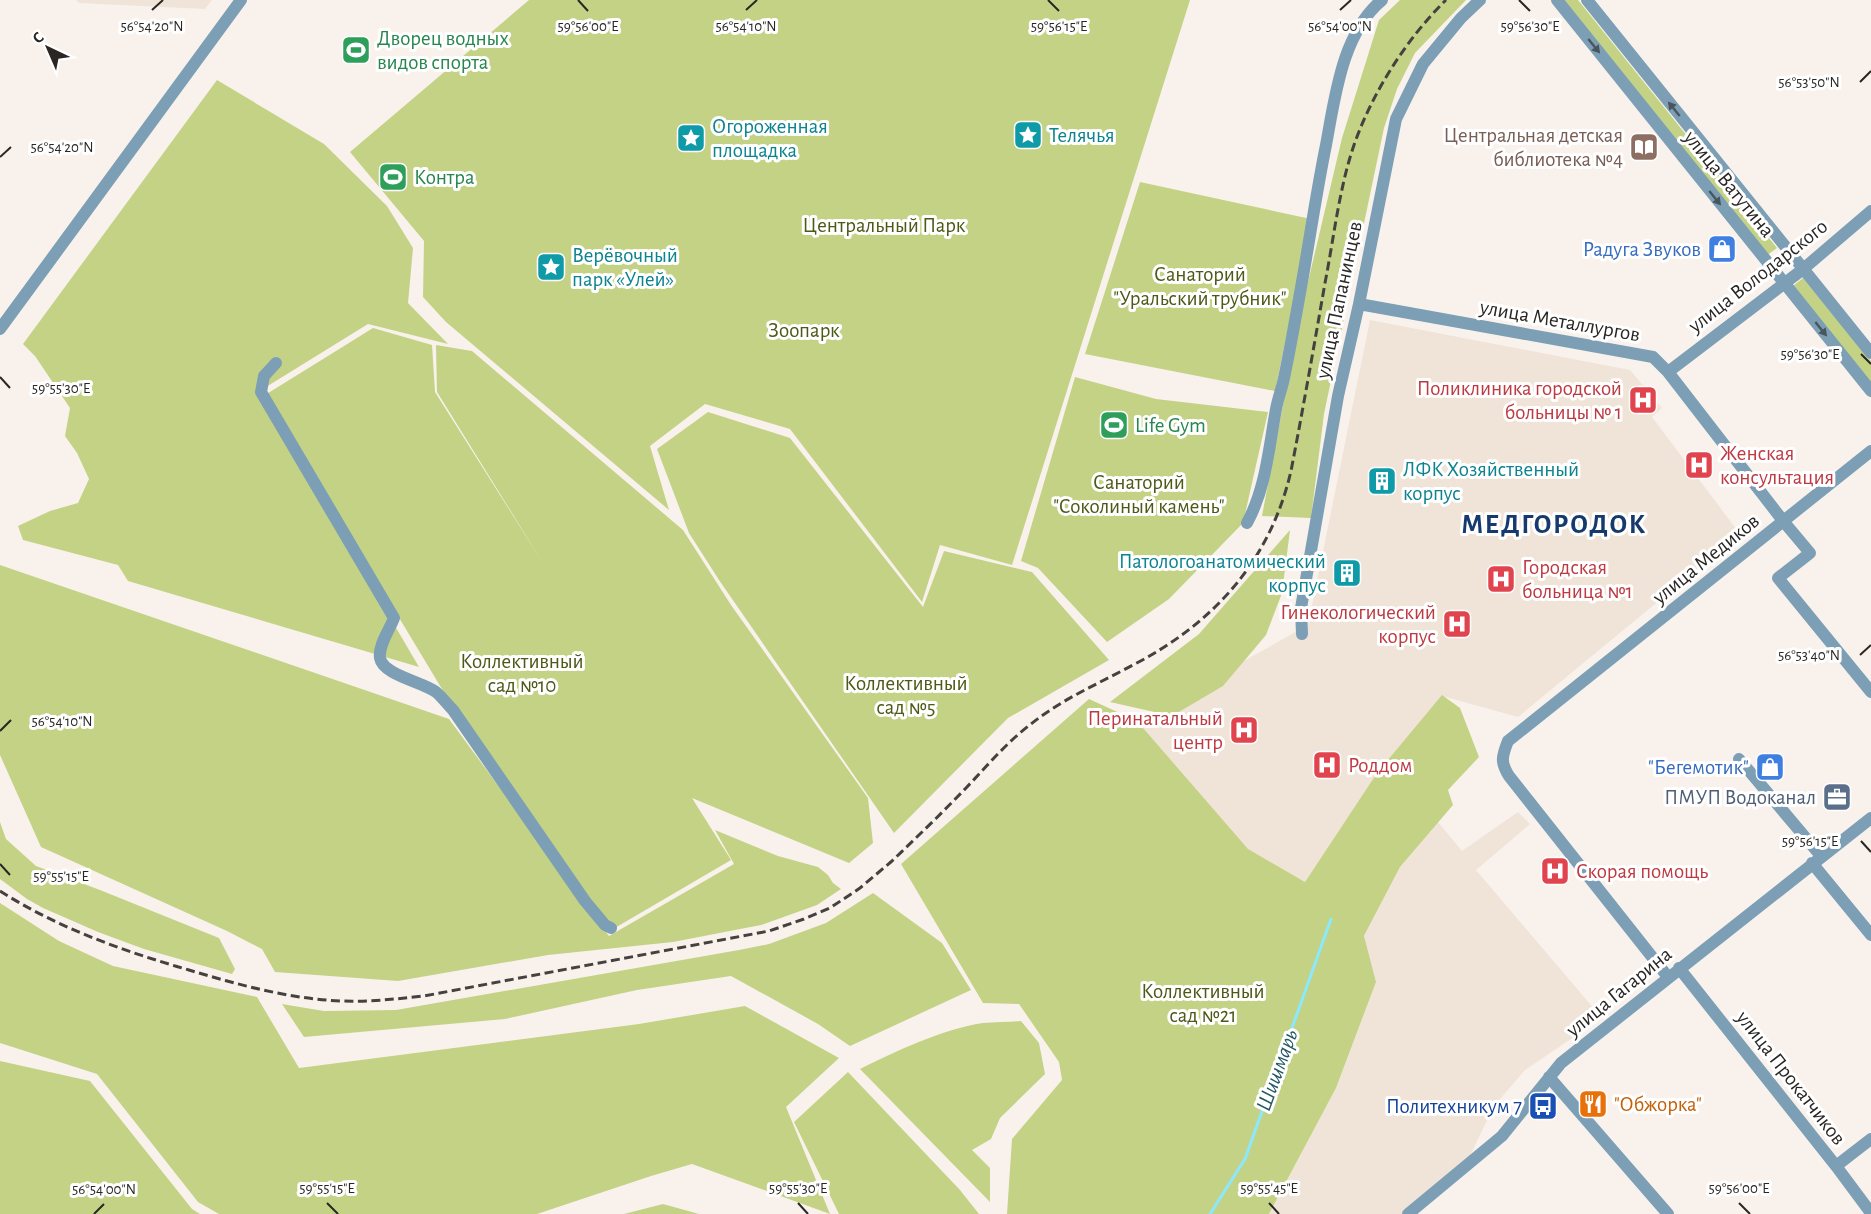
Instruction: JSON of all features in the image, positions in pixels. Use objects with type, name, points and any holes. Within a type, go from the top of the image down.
[{"type":"street","points":[[0,329],[241,0]]},
{"type":"street","name":"улица Папанинцев","points":[[1247,523],[1257,505],[1266,467],[1338,82],[1348,50],[1367,5],[1382,0]]},
{"type":"street","name":"улица Папанинцев","points":[[1302,634],[1302,608],[1336,408],[1396,119],[1423,64],[1461,18],[1480,0]]},
{"type":"street","name":"улица Ватутина","points":[[1557,0],[1871,391]]},
{"type":"street","name":"улица Ватутина","points":[[1587,0],[1871,353]]},
{"type":"street","name":"улица Володарского","points":[[1668,372],[1802,270],[1871,211]]},
{"type":"street","name":"улица Металлургов","points":[[1359,304],[1653,357],[1668,372],[1784,522],[1810,552],[1778,578],[1871,693]]},
{"type":"street","points":[[276,363],[264,375],[261,393],[394,618],[381,646],[380,658],[384,666],[398,675],[417,681],[436,693],[453,710],[585,901],[605,925],[611,928]]},
{"type":"street","name":"улица Медиков","points":[[1668,977],[1503,766],[1508,741],[1871,451]]},
{"type":"street","points":[[1740,759],[1871,935]]},
{"type":"street","name":"улица Гагарина","points":[[1408,1214],[1502,1136],[1561,1064],[1679,968],[1871,818]]},
{"type":"street","name":"улица Прокатчиков","points":[[1679,968],[1871,1213]]},
{"type":"street","points":[[1549,1077],[1668,1214]]},
{"type":"street","points":[[1836,1166],[1871,1139]]},
{"type":"shaded area","points":[[76,0],[212,0],[205,9],[79,3]]},
{"type":"shaded area","name":"Городская больница №1","points":[[1370,320],[1630,370],[1662,408],[1652,417],[1740,534],[1518,717],[1442,696],[1377,773],[1305,882],[1248,850],[1137,721],[1308,625]]},
{"type":"shaded area","points":[[1518,812],[1530,824],[1476,870],[1602,1018],[1525,1070],[1494,1106],[1466,1164],[1401,1214],[1269,1214],[1336,1088],[1376,982],[1364,937],[1400,867],[1438,822],[1462,851]]},
{"type":"green space","name":"Центральный Парк","points":[[529,0],[1190,0],[1012,565],[940,545],[922,602],[790,429],[705,404],[650,446],[669,510],[446,322],[423,297],[424,241],[350,152]]},
{"type":"green space","points":[[1400,0],[1466,0],[1415,53],[1397,89],[1384,128],[1324,414],[1311,518],[1262,516],[1299,320],[1342,138],[1379,20]]},
{"type":"green space","points":[[1561,0],[1578,0],[1777,248],[1766,256]]},
{"type":"green space","points":[[217,80],[324,144],[387,206],[413,248],[408,303],[448,344],[368,324],[258,392],[419,667],[128,581],[118,565],[23,540],[18,526],[50,511],[78,503],[89,479],[77,453],[65,436],[70,408],[35,356],[23,344]]},
{"type":"green space","name":"Санаторий \"Уральский трубник\"","points":[[1140,182],[1311,219],[1275,391],[1085,354]]},
{"type":"green space","points":[[1803,278],[1871,361],[1871,383],[1793,286]]},
{"type":"green space","name":"Коллективный сад №10","points":[[373,328],[432,345],[435,392],[541,560],[437,392],[436,345],[472,351],[683,530],[731,605],[868,798],[873,843],[849,863],[692,798],[731,860],[608,932],[457,714],[265,395]]},
{"type":"green space","name":"Санаторий \"Соколиный камень\"","points":[[1075,377],[1156,399],[1268,412],[1243,523],[1169,599],[1107,642],[1038,568],[1021,561]]},
{"type":"green space","name":"Коллективный сад №5","points":[[708,412],[790,438],[923,607],[944,551],[1032,572],[1109,660],[1008,718],[894,833],[689,533],[657,449]]},
{"type":"green space","points":[[1290,530],[1282,593],[1266,635],[1223,686],[1172,716],[1110,702],[1199,634]]},
{"type":"green space","points":[[0,565],[449,719],[609,936],[734,864],[715,830],[778,856],[818,867],[841,889],[817,905],[761,925],[673,942],[548,955],[398,981],[275,972],[262,949],[41,847],[0,755]]},
{"type":"green space","name":"Коллективный сад №21","points":[[1442,695],[1460,708],[1479,757],[1448,790],[1453,805],[1400,867],[1364,936],[1376,982],[1336,1088],[1269,1214],[1007,1214],[1012,1139],[1062,1080],[1059,1062],[1019,1004],[983,1003],[901,864],[1089,699],[1137,721],[1248,849],[1305,882],[1377,773]]},
{"type":"green space","points":[[0,822],[6,839],[36,866],[219,938],[235,969],[232,974],[144,949],[98,932],[27,899],[0,879]]},
{"type":"green space","points":[[873,893],[942,943],[971,990],[850,1046],[818,1024],[731,976],[637,990],[505,1019],[304,1037],[282,1004],[324,1011],[396,1010],[739,950],[769,944],[826,923]]},
{"type":"green space","points":[[0,903],[59,941],[113,966],[257,997],[299,1068],[639,1024],[745,1006],[839,1058],[786,1107],[830,1214],[692,1164],[537,1214],[219,1214],[198,1202],[97,1074],[0,1043]]},
{"type":"green space","points":[[1021,1021],[1039,1043],[1045,1074],[1000,1118],[991,1139],[972,1150],[990,1168],[990,1202],[860,1069],[904,1048],[952,1030],[983,1023]]},
{"type":"green space","points":[[0,1061],[90,1081],[192,1209],[200,1214],[0,1214]]},
{"type":"green space","points":[[848,1072],[960,1190],[979,1214],[839,1214],[794,1122]]},
{"type":"green space","points":[[663,1204],[699,1214],[624,1214]]},
{"type":"waterway","name":"Шишмарь","points":[[1210,1214],[1245,1159],[1331,919]]},
{"type":"railway","points":[[0,891],[68,927],[140,955],[208,976],[265,990],[342,1001],[372,1001],[424,996],[769,931],[830,908],[860,888],[892,861],[1022,731],[1055,707],[1133,665],[1189,630],[1235,586],[1253,561],[1282,503],[1291,471],[1341,196],[1354,145],[1370,106],[1392,67],[1418,31],[1446,0]]},
{"type":"place","name":"Дворец водных видов спорта","points":[[356,50]]},
{"type":"place","name":"Телячья","points":[[1028,135]]},
{"type":"place","name":"Огороженная площадка","points":[[691,138]]},
{"type":"place","name":"Центральная детская библиотека №4","points":[[1644,147]]},
{"type":"place","name":"Контра","points":[[393,177]]},
{"type":"place","name":"Радуга Звуков","points":[[1722,249]]},
{"type":"place","name":"Верёвочный парк «Улей»","points":[[551,267]]},
{"type":"place","name":"Поликлиника городской больницы № 1","points":[[1643,400]]},
{"type":"place","name":"Life Gym","points":[[1114,425]]},
{"type":"place","name":"Женская консультация","points":[[1699,465]]},
{"type":"place","name":"ЛФК Хозяйственный корпус","points":[[1382,481]]},
{"type":"place","name":"Патологоанатомический корпус","points":[[1347,573]]},
{"type":"place","name":"Городская больница №1","points":[[1501,579]]},
{"type":"place","name":"Гинекологический корпус","points":[[1457,624]]},
{"type":"place","name":"Перинатальный центр","points":[[1244,730]]},
{"type":"place","name":"Роддом","points":[[1327,765]]},
{"type":"place","name":"\"Бегемотик\"","points":[[1770,767]]},
{"type":"place","name":"ПМУП Водоканал","points":[[1837,797]]},
{"type":"place","name":"Скорая помощь","points":[[1555,871]]},
{"type":"place","name":"\"Обжорка\"","points":[[1593,1104]]},
{"type":"place","name":"Политехникум 7","points":[[1543,1106]]},
{"type":"district","name":"МЕДГОРОДОК","points":[[1554,524]]},
{"type":"park label","name":"Зоопарк","points":[[804,330]]}]
